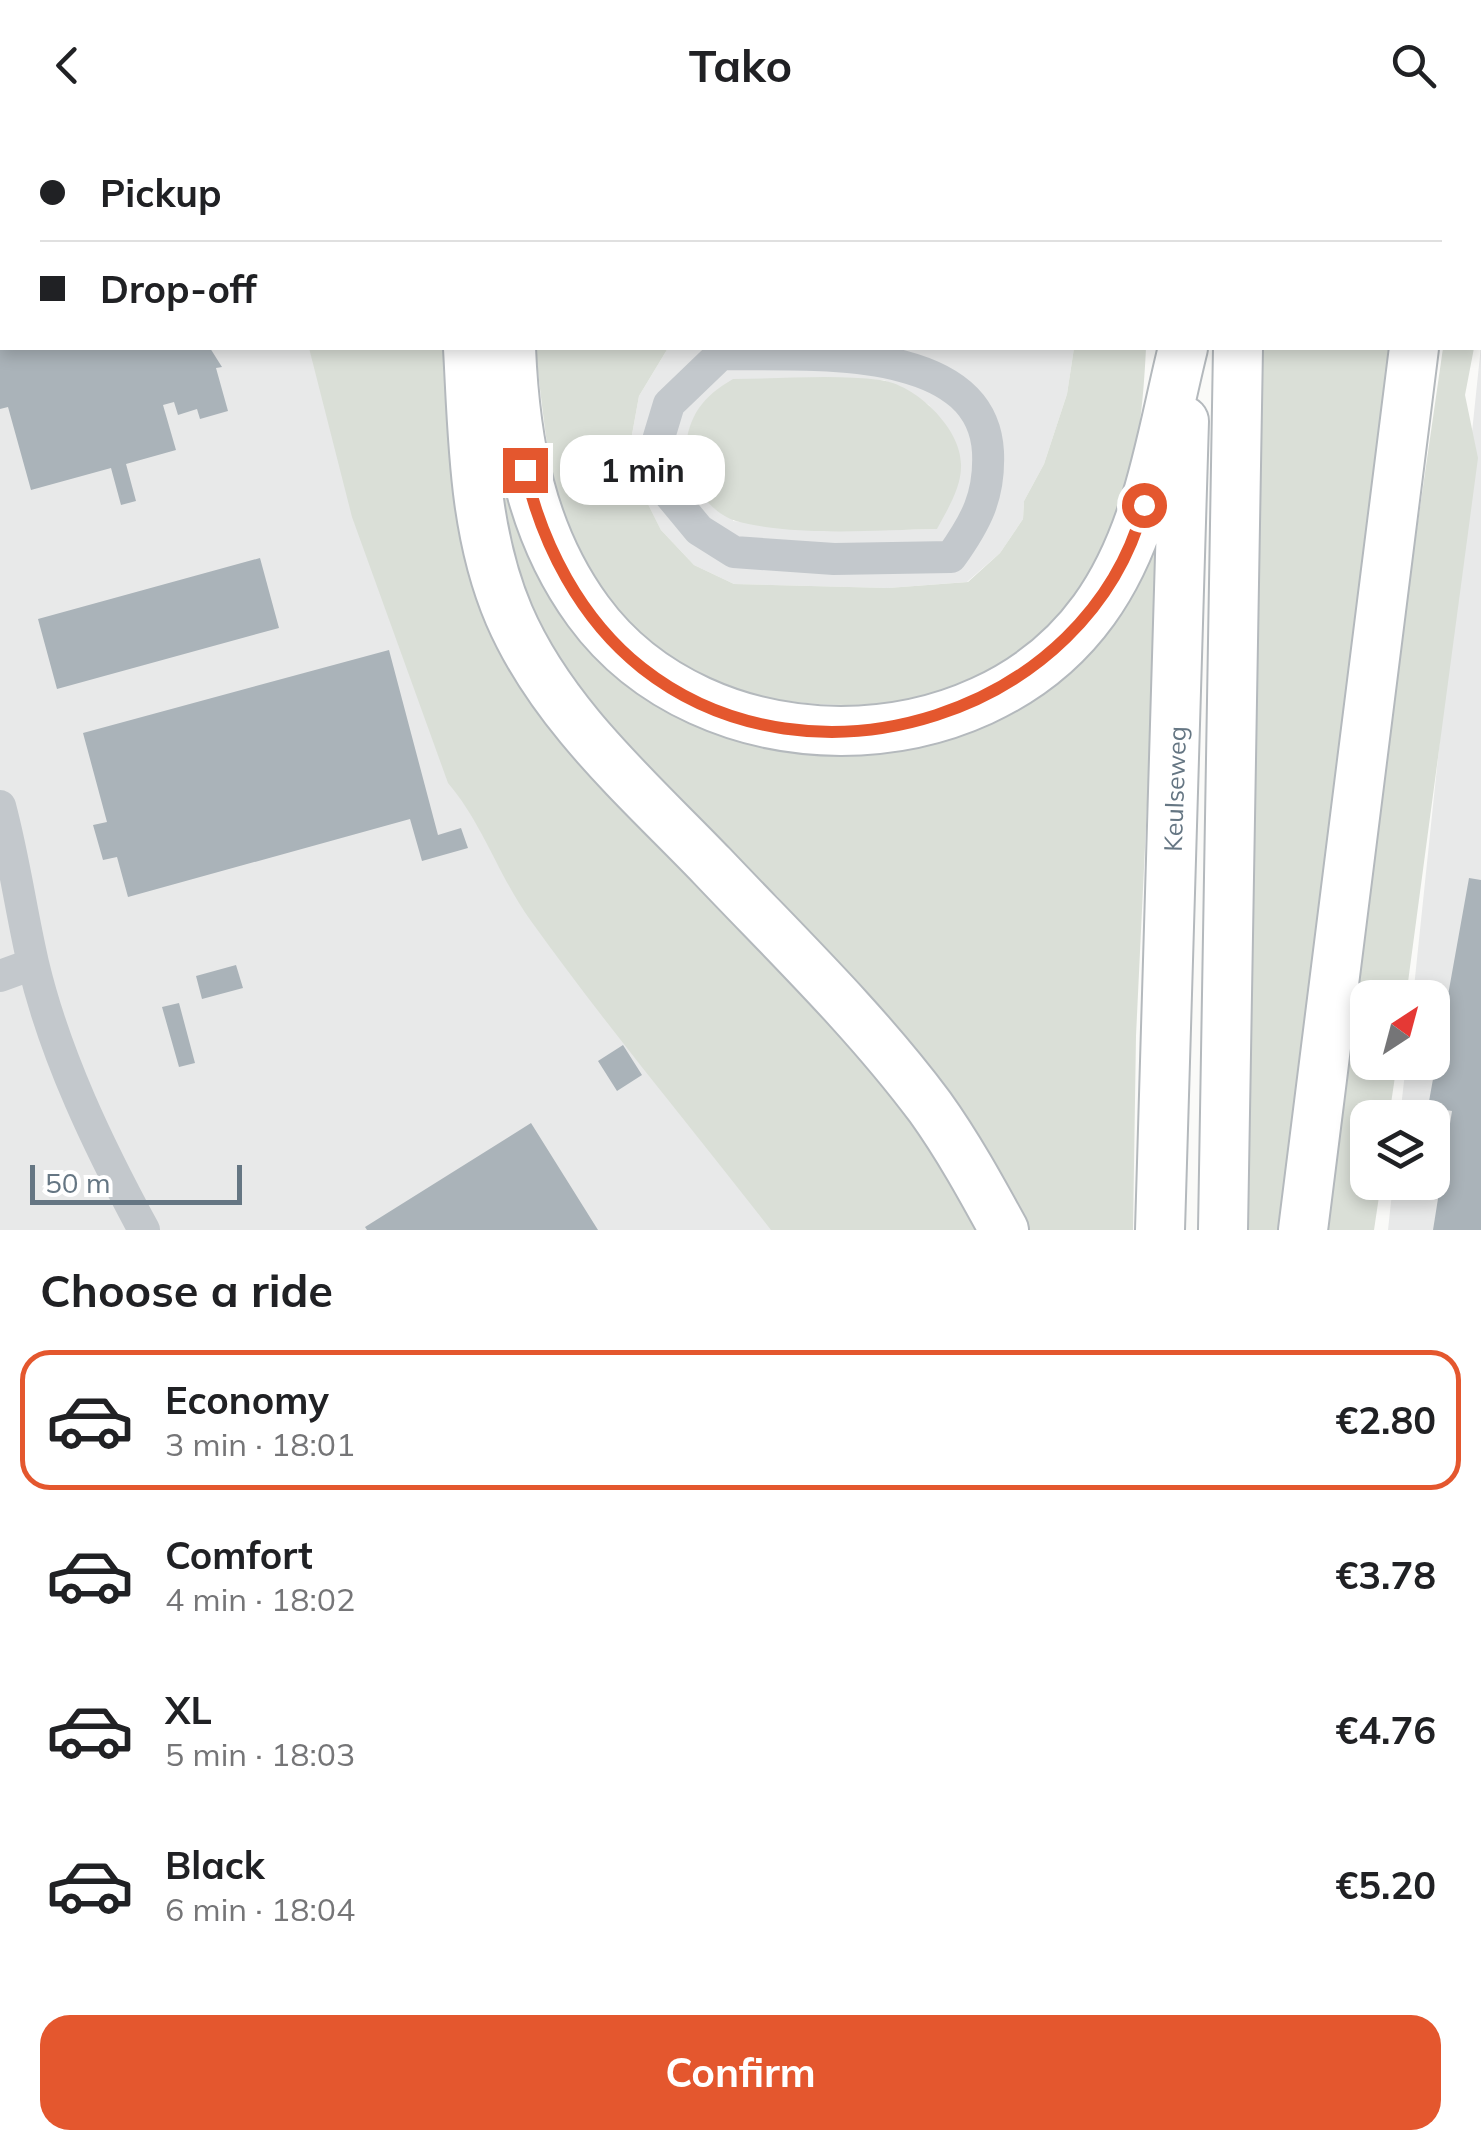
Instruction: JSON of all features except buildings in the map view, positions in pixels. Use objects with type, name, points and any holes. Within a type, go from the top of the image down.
[{"type":"highway","points":[[468,350],[474,465],[487,546],[508,613],[535,666],[568,714],[621,772],[863,1024],[932,1110],[1004,1230]]},
{"type":"highway","points":[[511,350],[516,418],[533,504],[548,544],[608,635],[664,684],[714,708],[775,726],[847,732],[902,726],[987,696],[1045,660],[1092,613],[1138,527],[1183,350]]},
{"type":"highway","name":"Keulseweg","points":[[1160,1230],[1181,616],[1184,350]]},
{"type":"highway","points":[[1223,1230],[1238,350]]},
{"type":"highway","points":[[1303,1230],[1414,350]]},
{"type":"street","points":[[855,353],[945,379],[974,404],[987,441],[990,486],[976,522],[951,557],[834,559],[734,552],[699,530],[670,496],[656,447],[669,404],[721,354],[855,353]]},
{"type":"street","points":[[0,806],[17,870],[33,964],[67,1070],[144,1230]]},
{"type":"street","points":[[0,976],[33,964]]},
{"type":"shaded area","points":[[0,350],[383,350],[878,1230],[0,1230]]},
{"type":"shaded area","points":[[310,350],[457,350],[487,594],[882,1078],[986,1230],[771,1230],[531,921],[448,783],[352,517]]},
{"type":"shaded area","points":[[535,350],[667,350],[639,396],[631,440],[643,494],[661,530],[694,565],[734,584],[888,588],[968,582],[1000,553],[1023,519],[1024,501],[1044,464],[1067,394],[1074,350],[1146,350],[1131,471],[1113,529],[1083,584],[1042,631],[991,670],[955,688],[886,703],[846,705],[765,698],[691,676],[662,659],[586,575],[564,522],[546,435]]},
{"type":"shaded area","points":[[667,350],[1074,350],[1067,394],[1044,464],[1024,501],[1023,519],[1000,553],[967,582],[888,588],[734,584],[694,565],[661,530],[643,494],[631,440],[639,396]],"holes":[[[733,379],[884,380],[929,405],[952,435],[937,529],[833,531],[733,521]]]},
{"type":"shaded area","points":[[1260,350],[1389,350],[1365,607],[1286,1230],[1240,1230]]},
{"type":"shaded area","points":[[1443,350],[1474,350],[1465,395],[1478,458],[1408,980],[1352,980]]},
{"type":"shaded area","points":[[1481,350],[1481,1230],[1388,1230],[1391,1200],[1450,1200],[1450,1100],[1402,1100],[1404,1080],[1450,1080],[1450,980],[1415,980]]},
{"type":"shaded area","points":[[862,378],[894,383],[921,399],[953,436],[961,464],[956,490],[937,529],[783,529],[736,521],[717,511],[693,483],[685,451],[699,408],[733,379]]},
{"type":"shaded area","points":[[502,413],[657,697],[958,722],[1160,532],[1136,1036],[1133,1230],[1024,1230],[853,980],[777,896],[622,753],[533,629],[492,488]]},
{"type":"shaded area","points":[[1350,994],[1350,1080],[1394,1080],[1392,1100],[1350,1100],[1350,1200],[1378,1200],[1374,1230],[1316,1230]]},
{"type":"route","points":[[525,470],[533,504],[559,564],[588,611],[640,667],[688,698],[758,722],[800,730],[847,732],[902,726],[960,709],[1017,679],[1045,660],[1092,613],[1127,555],[1144,505]]}]
